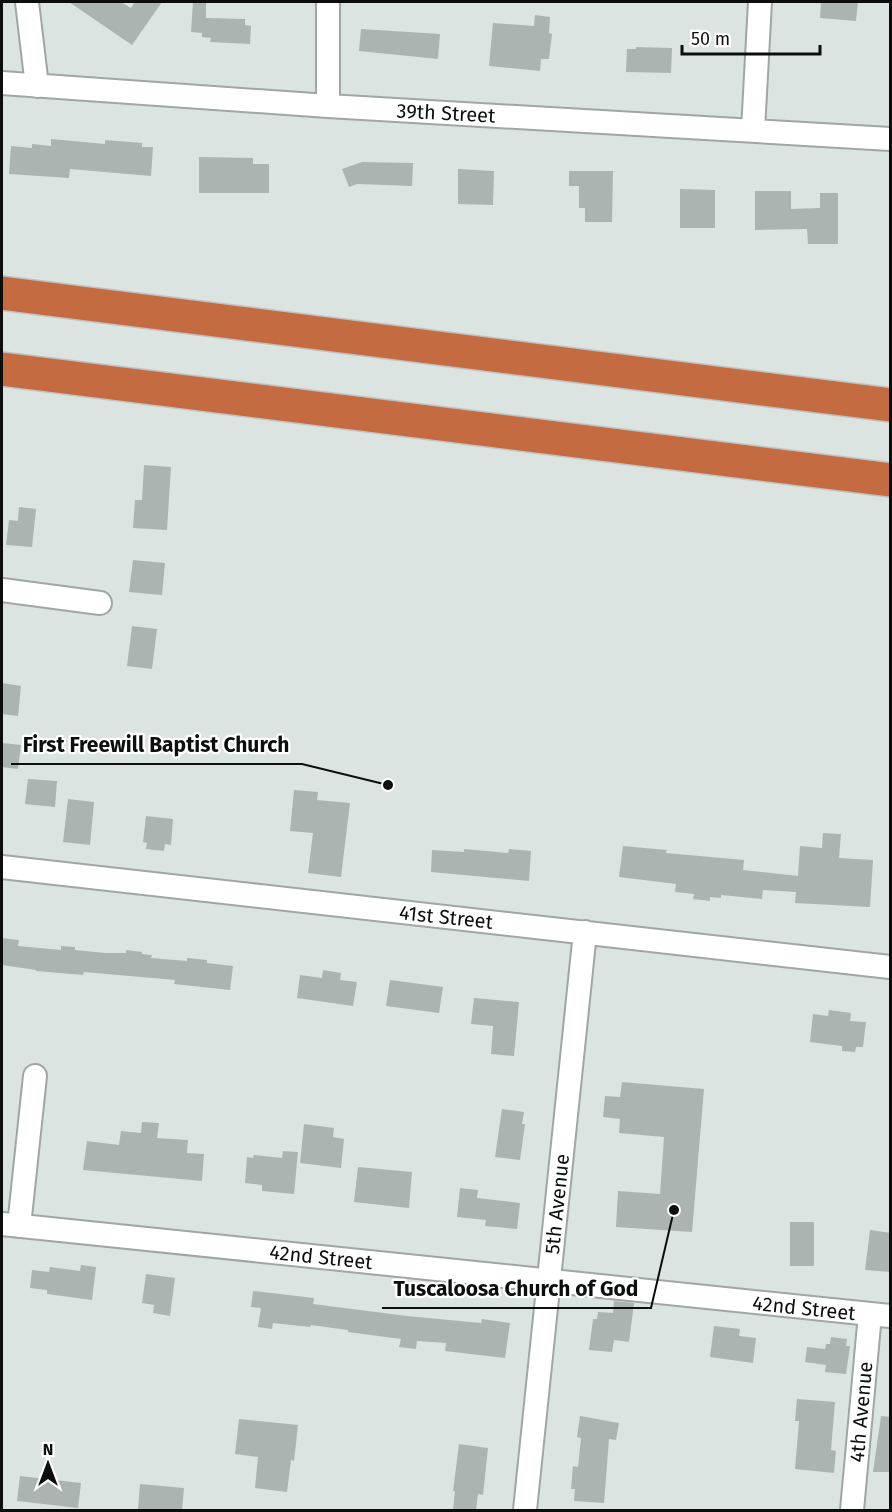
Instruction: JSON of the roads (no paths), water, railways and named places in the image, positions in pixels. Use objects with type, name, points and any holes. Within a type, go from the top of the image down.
[{"type":"highway","points":[[2,293],[891,405]]},
{"type":"highway","points":[[2,369],[891,480]]},
{"type":"street","points":[[27,2],[37,86]]},
{"type":"street","points":[[328,2],[328,106]]},
{"type":"street","points":[[753,130],[760,2]]},
{"type":"street","name":"39th Street","points":[[2,83],[328,106],[891,139]]},
{"type":"street","points":[[2,590],[100,603]]},
{"type":"street","name":"41st Street","points":[[2,867],[891,967]]},
{"type":"street","name":"5th Avenue","points":[[525,1510],[585,932]]},
{"type":"street","points":[[10,1225],[35,1076]]},
{"type":"street","name":"42nd Street","points":[[10,1225],[880,1315]]},
{"type":"street","name":"4th Avenue","points":[[852,1510],[880,1315]]},
{"type":"place","name":"First Freewill Baptist Church","points":[[388,785]]},
{"type":"place","name":"Tuscaloosa Church of God","points":[[674,1210]]}]
